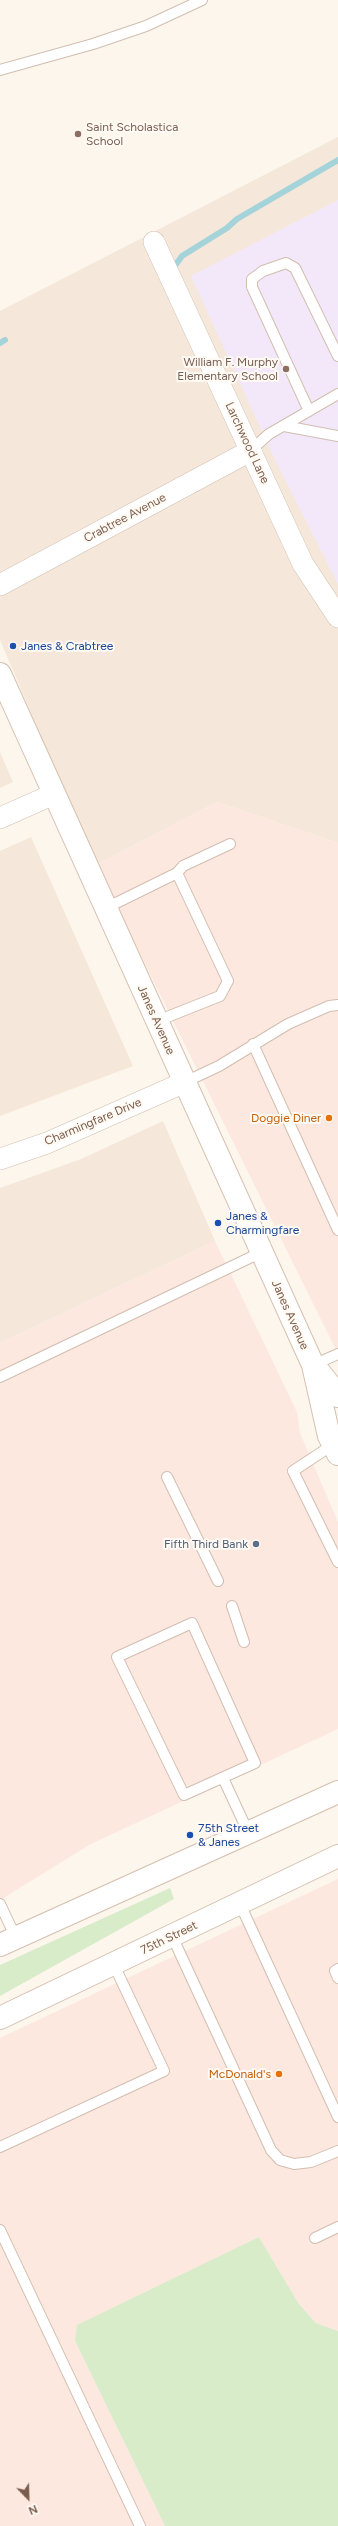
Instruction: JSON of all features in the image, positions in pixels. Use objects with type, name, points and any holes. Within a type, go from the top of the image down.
[{"type":"street","name":"Larchwood Lane","points":[[154,242],[303,564],[338,617]]},
{"type":"street","name":"Crabtree Avenue","points":[[0,585],[250,451]]},
{"type":"street","name":"Janes Avenue","points":[[0,674],[313,1365],[330,1436],[336,1449]]},
{"type":"street","points":[[0,818],[54,794]]},
{"type":"street","name":"Charmingfare Drive","points":[[0,1159],[47,1143],[185,1082]]},
{"type":"street","name":"Janes Avenue","points":[[313,1365],[338,1396]]},
{"type":"street","points":[[8,1942],[249,1834],[338,1792]]},
{"type":"street","name":"75th Street","points":[[0,2018],[114,1965],[338,1856]]},
{"type":"lane","points":[[0,70],[93,44],[146,26],[202,0]]},
{"type":"lane","points":[[309,411],[252,287],[252,279],[263,271],[286,263],[295,268],[338,356]]},
{"type":"lane","points":[[250,451],[284,426],[338,394]]},
{"type":"lane","points":[[284,426],[338,436]]},
{"type":"lane","points":[[106,908],[177,873],[183,866],[230,844]]},
{"type":"lane","points":[[157,1021],[220,996],[228,981],[177,873]]},
{"type":"lane","points":[[185,1082],[219,1066],[253,1044],[322,1009],[338,1006]]},
{"type":"lane","points":[[253,1044],[338,1230]]},
{"type":"lane","points":[[0,1377],[262,1252]]},
{"type":"lane","points":[[313,1365],[338,1354]]},
{"type":"lane","points":[[336,1449],[293,1471],[338,1562]]},
{"type":"lane","points":[[167,1477],[218,1581]]},
{"type":"lane","points":[[232,1606],[244,1642]]},
{"type":"lane","points":[[192,1624],[255,1763],[223,1778],[184,1795],[117,1657],[192,1624]]},
{"type":"lane","points":[[223,1778],[249,1834]]},
{"type":"lane","points":[[0,1904],[8,1942]]},
{"type":"lane","points":[[240,1904],[338,2117]]},
{"type":"lane","points":[[172,1936],[271,2150],[280,2160],[294,2164],[311,2162],[338,2151]]},
{"type":"lane","points":[[0,2147],[164,2071],[114,1965]]},
{"type":"lane","points":[[338,1969],[334,1971],[338,1978]]},
{"type":"lane","points":[[315,2238],[338,2227]]},
{"type":"lane","points":[[0,2230],[140,2526]]},
{"type":"shaded area","points":[[338,137],[338,843],[217,802],[96,865],[0,640],[0,311]]},
{"type":"shaded area","name":"William F. Murphy Elementary School","points":[[338,200],[338,584],[276,462],[191,276]]},
{"type":"shaded area","points":[[0,752],[13,782],[0,788]]},
{"type":"shaded area","points":[[217,802],[338,843],[338,1354],[96,865]]},
{"type":"shaded area","points":[[31,837],[133,1066],[0,1116],[0,851]]},
{"type":"shaded area","points":[[163,1121],[215,1241],[0,1343],[0,1188],[81,1159]]},
{"type":"shaded area","points":[[215,1241],[297,1412],[300,1433],[338,1522],[338,1729],[91,1844],[0,1900],[0,1343]]},
{"type":"shaded area","points":[[338,1879],[338,2331],[316,2323],[299,2304],[259,2237],[211,2261],[75,2341],[165,2526],[0,2526],[0,2038]]},
{"type":"green space","points":[[170,1888],[174,1899],[0,1996],[0,1965]]},
{"type":"green space","points":[[259,2237],[299,2304],[316,2323],[338,2331],[338,2526],[165,2526],[75,2341],[77,2325]]},
{"type":"waterway","points":[[174,267],[182,256],[227,228],[237,219],[338,160]]},
{"type":"waterway","points":[[0,343],[5,340]]},
{"type":"place","name":"Saint Scholastica School","points":[[78,134]]},
{"type":"place","name":"William F. Murphy Elementary School","points":[[286,369]]},
{"type":"place","name":"Janes & Crabtree","points":[[13,646]]},
{"type":"place","name":"Doggie Diner","points":[[329,1118]]},
{"type":"place","name":"Janes & Charmingfare","points":[[218,1223]]},
{"type":"place","name":"Fifth Third Bank","points":[[256,1544]]},
{"type":"place","name":"75th Street & Janes","points":[[190,1835]]},
{"type":"place","name":"McDonald's","points":[[279,2074]]}]
